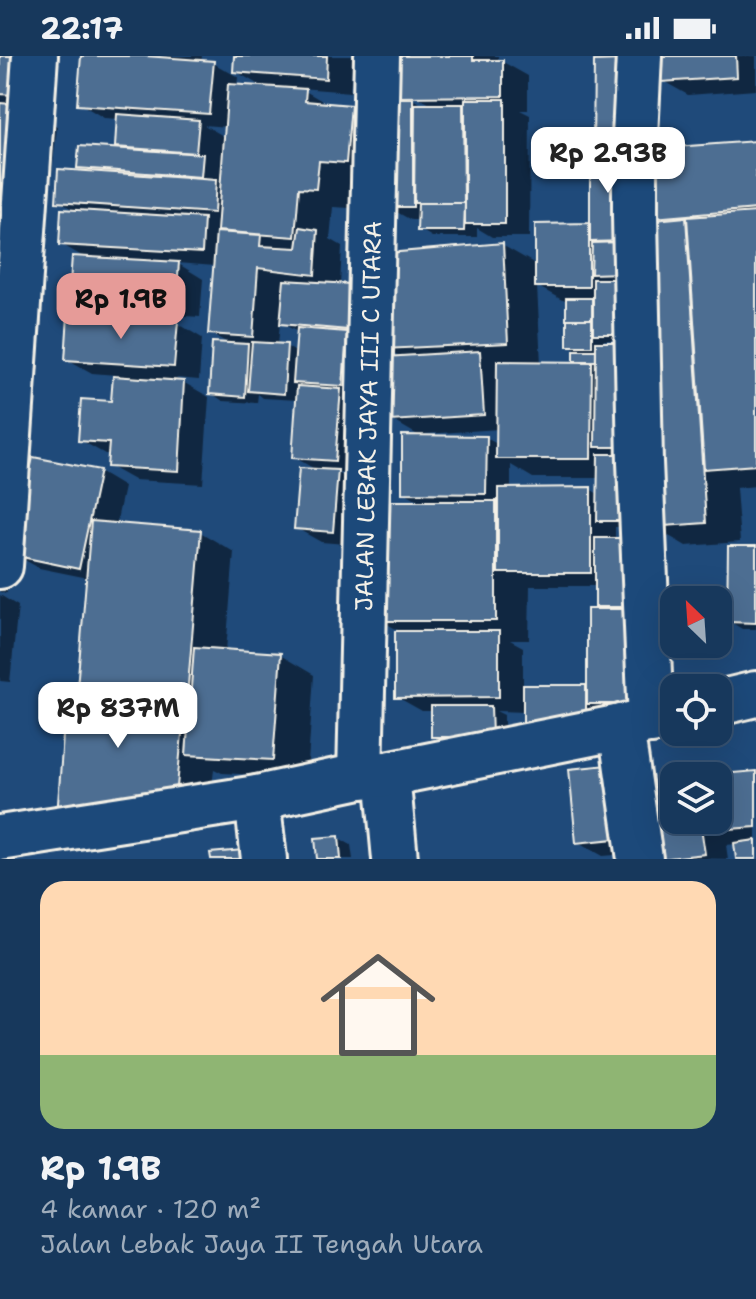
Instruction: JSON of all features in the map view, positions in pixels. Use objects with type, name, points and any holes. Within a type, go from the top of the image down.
[{"type":"street","points":[[0,566],[35,56]]},
{"type":"street","name":"JALAN LEBAK JAYA III C UTARA","points":[[377,56],[374,775],[395,859]]},
{"type":"street","points":[[639,56],[635,216],[649,721],[640,859]]},
{"type":"street","points":[[732,700],[756,694]]},
{"type":"street","points":[[0,838],[257,798],[649,721]]},
{"type":"street","points":[[257,798],[264,859]]},
{"type":"building","points":[[0,56],[14,56],[12,95],[0,94]]},
{"type":"building","points":[[81,56],[145,56],[214,61],[209,114],[77,105]]},
{"type":"building","points":[[234,56],[327,56],[326,79],[233,72]]},
{"type":"building","points":[[396,56],[473,56],[473,60],[503,60],[503,96],[396,97]]},
{"type":"building","points":[[659,56],[736,56],[737,77],[661,82]]},
{"type":"building","points":[[623,60],[622,147],[593,147],[594,61]]},
{"type":"building","points":[[228,84],[306,89],[305,101],[351,105],[346,163],[319,161],[316,189],[299,188],[295,237],[217,231]]},
{"type":"building","points":[[384,98],[413,98],[413,207],[384,207]]},
{"type":"building","points":[[465,99],[505,99],[505,224],[465,224]]},
{"type":"building","points":[[0,103],[23,105],[12,210],[0,209]]},
{"type":"building","points":[[415,104],[463,104],[464,203],[414,203]]},
{"type":"building","points":[[117,114],[199,120],[196,153],[115,147]]},
{"type":"building","points":[[756,141],[756,209],[653,218],[648,149]]},
{"type":"building","points":[[79,146],[203,154],[201,177],[77,168]]},
{"type":"building","points":[[590,148],[626,148],[626,241],[590,242]]},
{"type":"building","points":[[58,169],[216,180],[214,213],[56,202]]},
{"type":"building","points":[[418,203],[465,203],[464,231],[417,231]]},
{"type":"building","points":[[61,209],[204,218],[202,253],[59,245]]},
{"type":"building","points":[[756,212],[756,465],[704,469],[687,217]]},
{"type":"building","points":[[686,217],[706,523],[650,527],[644,221]]},
{"type":"building","points":[[589,223],[589,287],[535,287],[535,224]]},
{"type":"building","points":[[300,227],[318,230],[315,275],[258,268],[253,337],[208,334],[216,232],[261,235],[260,246],[297,248]]},
{"type":"building","points":[[622,242],[621,273],[591,274],[592,243]]},
{"type":"building","points":[[503,243],[508,343],[384,349],[388,253]]},
{"type":"building","points":[[72,256],[179,262],[176,303],[69,297]]},
{"type":"building","points":[[593,279],[627,279],[628,334],[593,334]]},
{"type":"building","points":[[284,280],[351,284],[348,330],[280,324]]},
{"type":"building","points":[[566,298],[592,298],[592,319],[566,319]]},
{"type":"building","points":[[68,315],[178,321],[174,367],[65,360]]},
{"type":"building","points":[[567,319],[592,319],[592,346],[567,346]]},
{"type":"building","points":[[297,328],[347,332],[343,386],[293,383]]},
{"type":"building","points":[[212,342],[248,344],[245,397],[209,394]]},
{"type":"building","points":[[252,342],[287,344],[284,394],[248,391]]},
{"type":"building","points":[[596,342],[627,342],[626,447],[595,447]]},
{"type":"building","points":[[574,350],[596,350],[596,361],[574,361]]},
{"type":"building","points":[[480,351],[484,415],[390,421],[385,357]]},
{"type":"building","points":[[497,361],[592,362],[591,459],[496,459]]},
{"type":"building","points":[[113,376],[184,381],[179,471],[107,467],[109,443],[78,441],[81,399],[111,401]]},
{"type":"building","points":[[297,386],[341,389],[335,461],[292,458]]},
{"type":"building","points":[[402,435],[487,436],[486,494],[402,493]]},
{"type":"building","points":[[598,454],[625,454],[625,521],[597,521]]},
{"type":"building","points":[[33,457],[100,470],[79,569],[12,555]]},
{"type":"building","points":[[299,468],[338,470],[333,532],[294,529]]},
{"type":"building","points":[[591,487],[591,573],[498,573],[498,488]]},
{"type":"building","points":[[379,501],[496,501],[496,621],[378,621]]},
{"type":"building","points":[[91,521],[201,530],[187,697],[77,688]]},
{"type":"building","points":[[595,538],[632,538],[632,607],[595,607]]},
{"type":"building","points":[[728,546],[756,546],[756,623],[732,622],[732,586],[727,586]]},
{"type":"building","points":[[587,609],[631,609],[631,704],[587,704]]},
{"type":"building","points":[[395,631],[499,631],[499,697],[395,698]]},
{"type":"building","points":[[194,647],[281,653],[273,760],[186,755]]},
{"type":"building","points":[[523,685],[586,685],[586,723],[523,724]]},
{"type":"building","points":[[66,695],[185,702],[177,787],[57,817]]},
{"type":"building","points":[[431,706],[491,706],[492,737],[431,737]]},
{"type":"building","points":[[607,765],[614,839],[576,843],[569,769]]},
{"type":"building","points":[[756,771],[756,827],[732,829],[732,773]]},
{"type":"building","points":[[660,787],[660,834],[702,834],[705,854],[660,859],[651,788]]},
{"type":"building","points":[[339,836],[341,859],[317,859],[315,838]]},
{"type":"building","points":[[756,840],[756,859],[736,859],[734,843]]},
{"type":"building","points":[[255,849],[256,859],[211,859],[210,853]]}]
